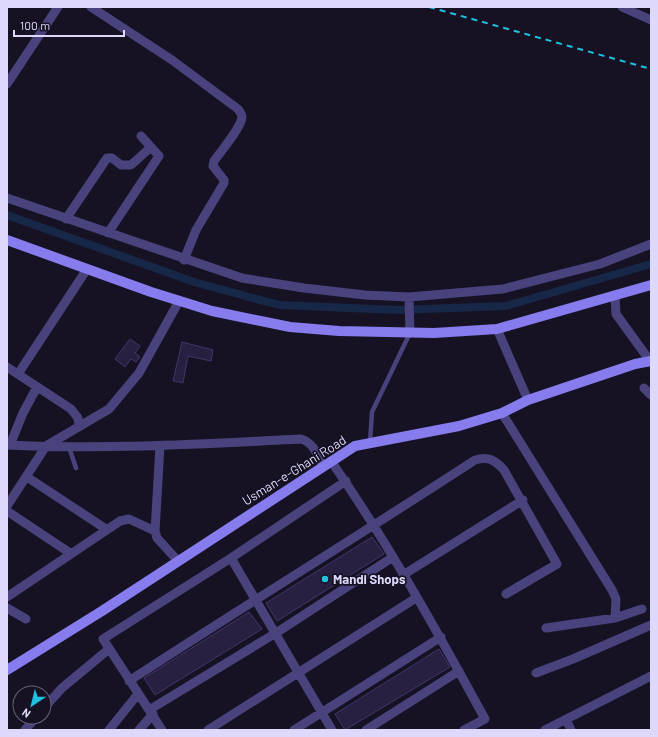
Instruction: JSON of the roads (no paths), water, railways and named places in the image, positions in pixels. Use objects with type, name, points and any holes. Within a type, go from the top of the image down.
[{"type":"main road","points":[[7,240],[179,301],[219,312],[290,326],[339,331],[410,333],[497,329],[651,285]]},
{"type":"main road","name":"Usman-e-Ghani Road","points":[[7,670],[355,446],[459,426],[502,413],[528,400],[635,364],[651,361]]},
{"type":"street","points":[[7,84],[58,7]]},
{"type":"street","points":[[91,7],[172,60],[238,109],[241,114],[242,120],[238,127],[214,161],[213,166],[224,180],[224,183],[196,230],[184,260]]},
{"type":"street","points":[[622,7],[651,20]]},
{"type":"street","points":[[108,234],[159,156],[141,136]]},
{"type":"street","points":[[66,219],[107,158],[112,158],[121,165],[131,165],[151,147]]},
{"type":"street","points":[[7,198],[184,260],[250,280],[304,288],[409,299],[503,289],[600,264],[651,244]]},
{"type":"street","points":[[18,374],[87,269]]},
{"type":"street","points":[[615,296],[616,314],[651,361]]},
{"type":"street","points":[[409,299],[410,333]]},
{"type":"street","points":[[7,506],[46,446],[79,425],[110,409],[139,373],[179,301]]},
{"type":"street","points":[[497,329],[528,400]]},
{"type":"street","points":[[7,367],[71,409],[78,418],[79,425]]},
{"type":"street","points":[[38,387],[23,413],[8,445],[69,447],[160,446],[301,439],[312,445],[327,463],[346,481],[374,525],[416,598],[441,637],[485,719],[464,730]]},
{"type":"street","points":[[644,388],[651,396]]},
{"type":"street","points":[[502,413],[612,590],[616,599],[616,618]]},
{"type":"street","points":[[160,446],[155,531],[157,538],[178,561]]},
{"type":"street","points":[[129,681],[256,598],[475,460],[484,457],[491,459],[504,470],[523,500],[557,564],[506,594]]},
{"type":"street","points":[[27,477],[106,529]]},
{"type":"street","points":[[162,730],[103,639],[231,558],[346,481]]},
{"type":"street","points":[[403,575],[523,500]]},
{"type":"street","points":[[7,511],[70,553]]},
{"type":"street","points":[[7,597],[70,553],[120,521],[129,519],[155,531]]},
{"type":"street","points":[[140,730],[151,712],[393,557]]},
{"type":"street","points":[[231,558],[256,598],[332,730]]},
{"type":"street","points":[[208,730],[416,598]]},
{"type":"street","points":[[7,608],[26,619]]},
{"type":"street","points":[[546,628],[616,618],[642,609]]},
{"type":"street","points":[[536,673],[651,626]]},
{"type":"street","points":[[294,730],[441,637]]},
{"type":"street","points":[[52,699],[62,688],[109,649]]},
{"type":"street","points":[[366,730],[459,671]]},
{"type":"street","points":[[545,730],[651,676]]},
{"type":"street","points":[[109,730],[138,694]]},
{"type":"street","points":[[566,719],[571,730]]},
{"type":"lane","points":[[370,443],[372,412],[410,333]]},
{"type":"lane","points":[[69,447],[76,468]]},
{"type":"waterway","points":[[7,215],[194,282],[279,305],[398,310],[506,306],[651,264]]},
{"type":"railway","points":[[429,7],[651,69]]},
{"type":"place","name":"Mandi Shops","points":[[325,579]]}]
